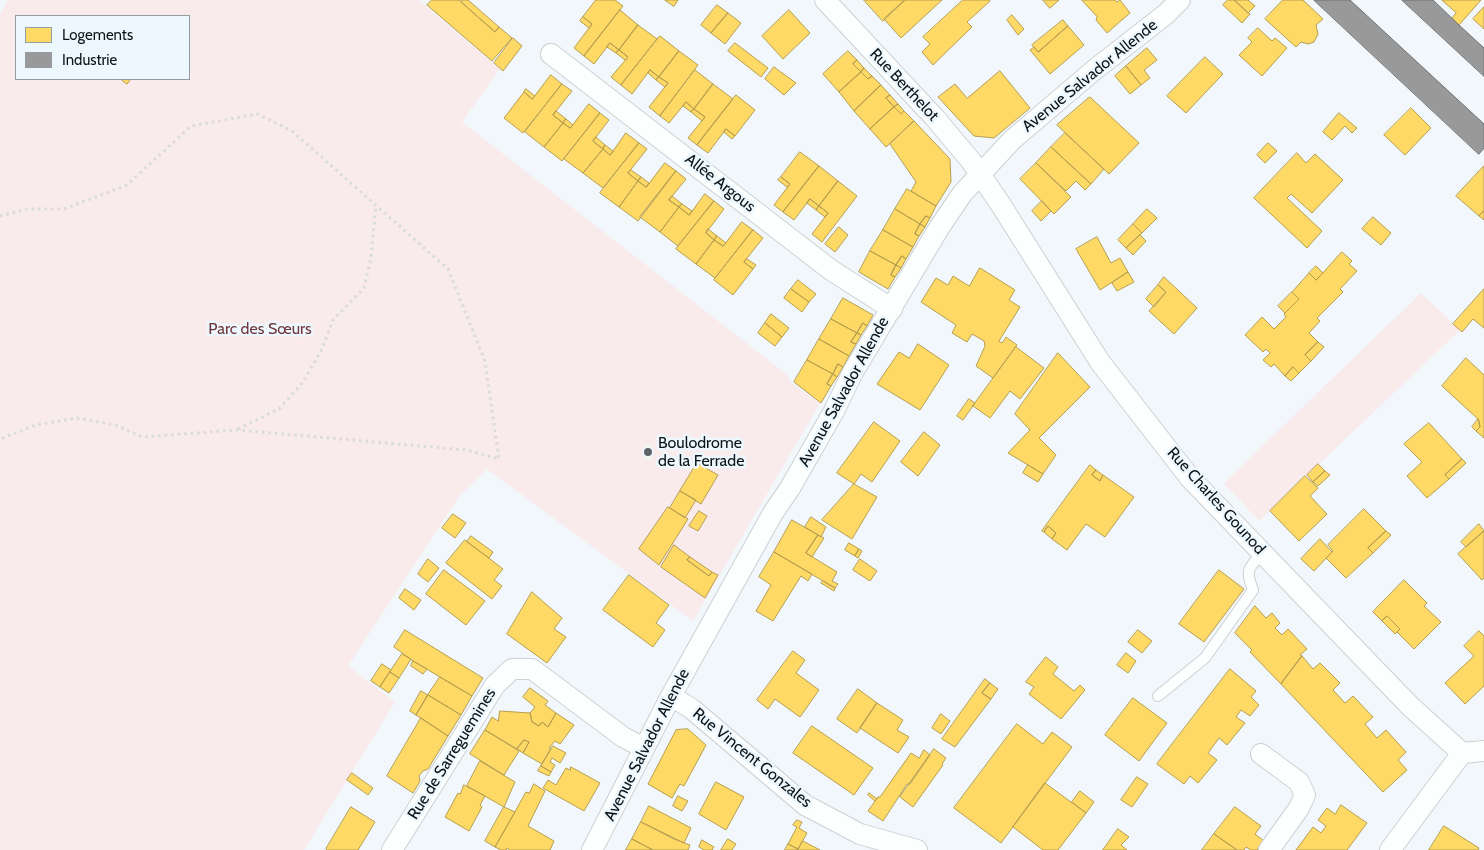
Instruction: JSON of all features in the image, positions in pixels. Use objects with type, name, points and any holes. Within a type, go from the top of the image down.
[{"type":"street","name":"Rue Berthelot","points":[[825,0],[935,118],[980,173]]},
{"type":"street","name":"Avenue Salvador Allende","points":[[592,850],[644,748],[772,513],[790,488],[834,411],[852,372],[962,194],[1012,140],[1093,71],[1166,14],[1180,0]]},
{"type":"street","name":"Allée Argous","points":[[551,54],[831,270],[892,309]]},
{"type":"street","name":"Rue Charles Gounod","points":[[980,173],[1100,362],[1190,478],[1410,706],[1462,753]]},
{"type":"street","name":"Rue de Sarreguemines","points":[[392,850],[495,685],[512,669],[532,669],[623,737],[644,748]]},
{"type":"street","name":"Rue Vincent Gonzales","points":[[672,696],[692,709],[805,805],[860,834],[917,850]]},
{"type":"street","points":[[1390,850],[1462,753],[1484,751]]},
{"type":"street","points":[[1261,754],[1299,782],[1305,795],[1299,808],[1269,850]]},
{"type":"lane","points":[[1158,696],[1205,658],[1252,590],[1247,576],[1249,568],[1263,553]]},
{"type":"path","points":[[0,216],[28,209],[64,209],[126,185],[191,126],[258,114],[292,131],[448,269],[485,361],[499,459],[466,450],[237,430],[142,437],[115,425],[77,418],[36,425],[0,439]]},
{"type":"path","points":[[237,430],[279,409],[303,382],[321,351],[333,320],[364,288],[371,258],[376,205]]},
{"type":"green space","name":"Parc des Sœurs","points":[[8,0],[419,0],[500,69],[462,122],[781,370],[790,378],[789,381],[820,403],[693,621],[487,469],[460,495],[348,666],[395,702],[304,850],[0,850],[0,15]]},
{"type":"green space","points":[[1421,293],[1460,330],[1259,521],[1224,483]]},
{"type":"building: Logements","points":[[432,0],[459,0],[495,32],[499,27],[512,38],[492,61],[427,5]]},
{"type":"building: Logements","points":[[462,0],[468,0],[499,27],[495,32],[461,2]]},
{"type":"building: Logements","points":[[596,0],[615,0],[623,6],[584,56],[574,48],[592,24],[583,17]]},
{"type":"building: Logements","points":[[665,0],[678,0],[674,6]]},
{"type":"building: Logements","points":[[864,0],[905,0],[883,21]]},
{"type":"building: Logements","points":[[905,0],[942,0],[901,38],[884,19]]},
{"type":"building: Logements","points":[[963,0],[990,1],[967,22],[972,27],[933,65],[922,52],[930,44],[923,37]]},
{"type":"building: Logements","points":[[1043,0],[1059,0],[1050,8]]},
{"type":"building: Logements","points":[[1082,0],[1115,0],[1117,2],[1120,0],[1130,13],[1107,33],[1096,20],[1097,17]]},
{"type":"building: Logements","points":[[1228,0],[1234,0],[1250,14],[1242,23],[1223,5]]},
{"type":"building: Logements","points":[[1235,0],[1248,0],[1255,6],[1248,13]]},
{"type":"building: Logements","points":[[1283,0],[1303,0],[1323,19],[1316,25],[1318,34],[1314,42],[1308,44],[1301,42],[1296,47],[1265,19]]},
{"type":"building: Logements","points":[[1442,0],[1481,0],[1459,25],[1452,18],[1456,13]]},
{"type":"building: Logements","points":[[717,5],[728,13],[711,33],[701,25]]},
{"type":"building: Logements","points":[[1484,7],[1484,29],[1473,19]]},
{"type":"building: Logements","points":[[620,10],[638,25],[619,50],[610,43],[594,64],[584,56]]},
{"type":"building: Logements","points":[[789,10],[810,33],[783,59],[762,36]]},
{"type":"building: Logements","points":[[728,13],[741,23],[725,44],[711,33]]},
{"type":"building: Logements","points":[[1012,15],[1024,29],[1018,35],[1007,20]]},
{"type":"building: Logements","points":[[583,17],[592,24],[589,28],[580,21]]},
{"type":"building: Logements","points":[[1063,20],[1068,26],[1038,52],[1032,45]]},
{"type":"building: Logements","points":[[638,25],[657,39],[621,85],[611,77],[628,57],[619,50]]},
{"type":"building: Logements","points":[[1068,26],[1084,45],[1050,74],[1030,50],[1034,47],[1038,52]]},
{"type":"building: Logements","points":[[1258,28],[1272,41],[1275,38],[1287,48],[1262,76],[1239,55],[1252,42],[1248,38]]},
{"type":"building: Logements","points":[[660,36],[679,51],[659,77],[650,70],[632,94],[621,85]]},
{"type":"building: Logements","points":[[513,38],[522,46],[503,71],[494,63]]},
{"type":"building: Logements","points":[[610,43],[619,50],[616,53],[607,47]]},
{"type":"building: Logements","points":[[735,43],[768,68],[761,77],[728,51]]},
{"type":"building: Logements","points":[[1147,48],[1157,60],[1144,70],[1150,78],[1141,85],[1126,66]]},
{"type":"building: Logements","points":[[619,50],[628,57],[625,60],[616,53]]},
{"type":"building: Logements","points":[[679,51],[698,65],[660,116],[649,107],[668,83],[659,77]]},
{"type":"building: Logements","points":[[848,51],[857,60],[853,64],[861,72],[839,92],[823,74]]},
{"type":"building: Logements","points":[[1205,57],[1223,74],[1186,113],[1167,96]]},
{"type":"building: Logements","points":[[857,60],[864,68],[861,72],[853,64]]},
{"type":"building: Logements","points":[[1126,66],[1141,85],[1130,94],[1115,76]]},
{"type":"building: Logements","points":[[774,67],[796,83],[784,95],[765,79]]},
{"type":"building: Logements","points":[[864,68],[872,76],[868,79],[861,72]]},
{"type":"building: Logements","points":[[650,70],[659,77],[656,80],[648,73]]},
{"type":"building: Logements","points":[[695,70],[713,84],[694,109],[686,102],[669,123],[660,116]]},
{"type":"building: Logements","points":[[1000,71],[1030,108],[994,138],[974,136],[938,97],[955,84],[967,98]]},
{"type":"building: Logements","points":[[861,72],[868,79],[872,76],[881,85],[854,111],[839,92]]},
{"type":"building: Logements","points":[[551,75],[562,84],[523,133],[504,118],[524,92],[532,99]]},
{"type":"building: Logements","points":[[659,77],[668,83],[665,87],[656,80]]},
{"type":"building: Logements","points":[[122,80],[130,80],[127,84]]},
{"type":"building: Logements","points":[[562,84],[572,91],[553,115],[563,123],[544,147],[525,132]]},
{"type":"building: Logements","points":[[713,84],[733,99],[697,145],[688,138],[705,117],[694,109]]},
{"type":"building: Logements","points":[[881,85],[890,95],[886,98],[894,107],[870,129],[854,111]]},
{"type":"building: Logements","points":[[526,89],[535,96],[532,99],[524,92]]},
{"type":"building: Logements","points":[[736,95],[755,110],[735,136],[726,129],[708,153],[697,145]]},
{"type":"building: Logements","points":[[890,95],[898,104],[894,107],[886,98]]},
{"type":"building: Logements","points":[[1090,97],[1139,143],[1109,174],[1057,125]]},
{"type":"building: Logements","points":[[686,102],[694,109],[691,112],[683,106]]},
{"type":"building: Logements","points":[[589,104],[600,113],[562,161],[544,147],[563,123],[570,128]]},
{"type":"building: Logements","points":[[898,104],[904,111],[901,114],[894,107]]},
{"type":"building: Logements","points":[[894,107],[901,114],[904,111],[914,121],[886,147],[870,129]]},
{"type":"building: Logements","points":[[1411,108],[1431,128],[1405,155],[1384,135]]},
{"type":"building: Logements","points":[[694,109],[705,117],[702,121],[691,112]]},
{"type":"building: Logements","points":[[556,111],[566,119],[563,123],[553,115]]},
{"type":"building: Logements","points":[[600,113],[609,120],[593,141],[603,149],[583,173],[564,159]]},
{"type":"building: Logements","points":[[1339,113],[1357,128],[1352,133],[1345,126],[1332,140],[1323,132]]},
{"type":"building: Logements","points":[[566,119],[573,125],[570,128],[563,123]]},
{"type":"building: Logements","points":[[914,121],[950,159],[951,182],[936,206],[911,191],[916,182],[890,144]]},
{"type":"building: Logements","points":[[726,129],[735,136],[732,139],[724,132]]},
{"type":"building: Logements","points":[[626,133],[639,143],[603,188],[583,173],[603,149],[610,155]]},
{"type":"building: Logements","points":[[1065,133],[1104,169],[1091,184],[1051,147]]},
{"type":"building: Logements","points":[[596,137],[605,145],[603,149],[593,141]]},
{"type":"building: Logements","points":[[639,143],[647,149],[628,173],[638,181],[619,207],[600,193]]},
{"type":"building: Logements","points":[[1268,143],[1277,151],[1265,163],[1257,155]]},
{"type":"building: Logements","points":[[605,145],[613,151],[610,155],[603,149]]},
{"type":"building: Logements","points":[[1051,147],[1091,184],[1085,190],[1076,181],[1066,191],[1036,163]]},
{"type":"building: Logements","points":[[800,152],[819,166],[783,212],[774,205],[790,184],[781,177]]},
{"type":"building: Logements","points":[[1297,153],[1306,163],[1315,154],[1343,180],[1312,213],[1291,194],[1287,198],[1322,231],[1307,248],[1254,198]]},
{"type":"building: Logements","points":[[665,163],[676,171],[638,221],[619,207],[638,181],[646,187]]},
{"type":"building: Logements","points":[[1036,163],[1071,197],[1054,214],[1020,179]]},
{"type":"building: Logements","points":[[819,166],[838,181],[819,206],[810,199],[794,220],[783,212]]},
{"type":"building: Logements","points":[[1484,166],[1484,211],[1479,216],[1456,196]]},
{"type":"building: Logements","points":[[631,170],[641,177],[638,181],[628,173]]},
{"type":"building: Logements","points":[[676,171],[686,179],[669,200],[679,207],[660,232],[640,217]]},
{"type":"building: Logements","points":[[641,177],[649,183],[646,187],[638,181]]},
{"type":"building: Logements","points":[[781,177],[790,184],[787,187],[778,180]]},
{"type":"building: Logements","points":[[838,181],[857,196],[822,242],[812,234],[828,213],[819,206]]},
{"type":"building: Logements","points":[[907,189],[936,206],[930,218],[926,216],[920,224],[895,209]]},
{"type":"building: Logements","points":[[705,194],[714,201],[678,246],[660,232],[679,207],[689,215]]},
{"type":"building: Logements","points":[[672,196],[682,204],[679,207],[669,200]]},
{"type":"building: Logements","points":[[810,199],[819,206],[816,210],[807,203]]},
{"type":"building: Logements","points":[[714,201],[724,209],[706,233],[714,240],[696,264],[676,249]]},
{"type":"building: Logements","points":[[1042,201],[1051,211],[1041,221],[1032,211]]},
{"type":"building: Logements","points":[[682,204],[692,211],[689,215],[679,207]]},
{"type":"building: Logements","points":[[819,206],[828,213],[825,217],[816,210]]},
{"type":"building: Logements","points":[[895,209],[920,224],[915,234],[919,236],[913,247],[883,230]]},
{"type":"building: Logements","points":[[1147,209],[1157,218],[1142,233],[1133,224]]},
{"type":"building: Logements","points":[[1484,211],[1484,220],[1479,216]]},
{"type":"building: Logements","points":[[926,216],[930,218],[925,227],[920,224]]},
{"type":"building: Logements","points":[[1373,217],[1391,233],[1381,245],[1362,229]]},
{"type":"building: Logements","points":[[742,222],[753,230],[715,278],[696,264],[714,240],[723,246]]},
{"type":"building: Logements","points":[[920,224],[925,227],[919,236],[915,234]]},
{"type":"building: Logements","points":[[1133,224],[1142,233],[1126,248],[1118,240]]},
{"type":"building: Logements","points":[[839,227],[848,235],[835,252],[825,244]]},
{"type":"building: Logements","points":[[708,229],[717,236],[714,240],[706,233]]},
{"type":"building: Logements","points":[[753,230],[763,238],[744,262],[753,269],[733,295],[714,280]]},
{"type":"building: Logements","points":[[883,230],[913,247],[906,259],[902,256],[896,265],[870,251]]},
{"type":"building: Logements","points":[[1140,235],[1146,241],[1133,255],[1126,248]]},
{"type":"building: Logements","points":[[717,236],[726,243],[723,246],[714,240]]},
{"type":"building: Logements","points":[[1097,237],[1111,263],[1120,258],[1128,272],[1100,290],[1076,249]]},
{"type":"building: Logements","points":[[870,251],[896,265],[891,275],[895,277],[888,289],[859,272]]},
{"type":"building: Logements","points":[[1342,252],[1352,261],[1349,264],[1357,271],[1340,289],[1343,292],[1317,318],[1320,321],[1309,333],[1318,342],[1305,355],[1311,361],[1299,373],[1293,367],[1285,376],[1274,364],[1271,367],[1263,360],[1270,353],[1266,349],[1263,352],[1245,335],[1262,317],[1274,329],[1286,317],[1284,314],[1299,299],[1292,292],[1309,273],[1316,280]]},
{"type":"building: Logements","points":[[902,256],[906,259],[901,268],[896,265]]},
{"type":"building: Logements","points":[[747,259],[756,265],[753,269],[744,262]]},
{"type":"building: Logements","points":[[896,265],[901,268],[895,277],[891,275]]},
{"type":"building: Logements","points":[[1316,266],[1323,273],[1316,280],[1309,273]]},
{"type":"building: Logements","points":[[980,268],[1015,290],[1009,300],[1020,307],[999,341],[1002,343],[1006,337],[1017,345],[993,378],[976,366],[985,346],[984,341],[972,334],[967,342],[952,333],[956,325],[921,302],[936,278],[948,285],[953,276],[969,286]]},
{"type":"building: Logements","points":[[1128,272],[1134,282],[1117,291],[1112,283]]},
{"type":"building: Logements","points":[[1164,277],[1197,308],[1174,334],[1149,311],[1166,292],[1158,285]]},
{"type":"building: Logements","points":[[798,280],[816,294],[809,302],[791,289]]},
{"type":"building: Logements","points":[[1158,285],[1166,292],[1154,307],[1146,299]]},
{"type":"building: Logements","points":[[791,289],[809,302],[802,312],[784,298]]},
{"type":"building: Logements","points":[[1484,289],[1484,328],[1473,319],[1462,332],[1453,324]]},
{"type":"building: Logements","points":[[1292,292],[1299,299],[1285,313],[1278,306]]},
{"type":"building: Logements","points":[[843,298],[873,315],[867,326],[863,323],[857,333],[831,319]]},
{"type":"building: Logements","points":[[771,314],[789,328],[782,337],[765,323]]},
{"type":"building: Logements","points":[[831,319],[857,333],[851,342],[856,344],[849,356],[819,339]]},
{"type":"building: Logements","points":[[765,323],[782,337],[775,346],[758,333]]},
{"type":"building: Logements","points":[[863,323],[867,326],[861,335],[857,333]]},
{"type":"building: Logements","points":[[857,333],[861,335],[856,344],[851,342]]},
{"type":"building: Logements","points":[[819,339],[849,356],[843,367],[838,364],[833,374],[807,360]]},
{"type":"building: Logements","points":[[1318,342],[1324,347],[1311,361],[1305,355]]},
{"type":"building: Logements","points":[[918,344],[949,365],[920,410],[877,384],[899,352],[909,358]]},
{"type":"building: Logements","points":[[1016,347],[1044,368],[1020,399],[1010,391],[990,418],[973,406]]},
{"type":"building: Logements","points":[[1058,353],[1090,387],[1039,438],[1056,455],[1043,474],[1008,453],[1030,430],[1015,414]]},
{"type":"building: Logements","points":[[1466,358],[1484,375],[1484,438],[1476,431],[1480,427],[1479,420],[1442,386]]},
{"type":"building: Logements","points":[[807,360],[833,374],[827,384],[831,386],[821,403],[794,382]]},
{"type":"building: Logements","points":[[838,364],[843,367],[837,377],[833,374]]},
{"type":"building: Logements","points":[[1293,367],[1299,373],[1291,381],[1285,376]]},
{"type":"building: Logements","points":[[833,374],[837,377],[831,386],[827,384]]},
{"type":"building: Logements","points":[[969,399],[975,403],[963,420],[957,416]]},
{"type":"building: Logements","points":[[1478,419],[1480,427],[1476,431],[1472,427]]},
{"type":"building: Logements","points":[[874,422],[900,441],[872,482],[861,474],[854,484],[837,473]]},
{"type":"building: Logements","points":[[1429,423],[1462,459],[1445,475],[1449,479],[1427,498],[1407,476],[1422,462],[1404,444]]},
{"type":"building: Logements","points":[[924,432],[940,445],[918,476],[901,462]]},
{"type":"building: Logements","points":[[1462,459],[1466,463],[1449,479],[1445,475]]},
{"type":"building: Logements","points":[[697,463],[718,475],[701,504],[680,491]]},
{"type":"building: Logements","points":[[1318,464],[1325,471],[1313,482],[1307,475]]},
{"type":"building: Logements","points":[[1028,465],[1043,474],[1038,482],[1023,473]]},
{"type":"building: Logements","points":[[1090,465],[1096,470],[1092,475],[1100,481],[1103,475],[1134,497],[1105,537],[1086,524],[1067,550],[1052,539],[1056,533],[1048,526],[1044,532],[1042,531]]},
{"type":"building: Logements","points":[[1096,470],[1103,475],[1100,481],[1092,475]]},
{"type":"building: Logements","points":[[1325,471],[1330,475],[1318,486],[1313,482]]},
{"type":"building: Logements","points":[[1305,476],[1318,488],[1310,496],[1327,514],[1299,541],[1270,511]]},
{"type":"building: Logements","points":[[854,484],[877,497],[852,539],[822,520]]},
{"type":"building: Logements","points":[[680,491],[696,500],[685,518],[670,508]]},
{"type":"building: Logements","points":[[668,507],[688,519],[659,565],[639,549]]},
{"type":"building: Logements","points":[[1364,509],[1386,531],[1368,548],[1373,553],[1346,578],[1326,558],[1333,551],[1328,545]]},
{"type":"building: Logements","points":[[699,511],[707,516],[698,531],[689,526]]},
{"type":"building: Logements","points":[[453,514],[466,523],[455,538],[442,528]]},
{"type":"building: Logements","points":[[811,517],[826,527],[821,537],[805,527]]},
{"type":"building: Logements","points":[[792,520],[818,535],[806,553],[837,572],[832,581],[838,584],[835,588],[774,552]]},
{"type":"building: Logements","points":[[1479,524],[1484,531],[1466,547],[1461,542]]},
{"type":"building: Logements","points":[[1048,526],[1056,533],[1052,539],[1044,532]]},
{"type":"building: Logements","points":[[1386,531],[1391,535],[1373,553],[1368,548]]},
{"type":"building: Logements","points":[[1484,531],[1484,578],[1482,580],[1458,554]]},
{"type":"building: Logements","points":[[818,535],[824,538],[812,557],[806,553]]},
{"type":"building: Logements","points":[[471,536],[493,552],[489,558],[467,542]]},
{"type":"building: Logements","points":[[1320,539],[1332,552],[1314,571],[1301,559]]},
{"type":"building: Logements","points":[[465,540],[503,569],[494,580],[502,586],[492,599],[446,563]]},
{"type":"building: Logements","points":[[849,543],[859,549],[855,556],[845,550]]},
{"type":"building: Logements","points":[[674,545],[690,557],[687,560],[709,576],[712,572],[718,575],[705,598],[661,567]]},
{"type":"building: Logements","points":[[859,549],[862,551],[858,558],[855,556]]},
{"type":"building: Logements","points":[[774,552],[812,574],[808,581],[801,576],[773,621],[756,611],[771,585],[759,577]]},
{"type":"building: Logements","points":[[690,557],[712,572],[709,576],[687,560]]},
{"type":"building: Logements","points":[[428,559],[439,568],[428,582],[418,574]]},
{"type":"building: Logements","points":[[860,559],[877,571],[870,581],[853,570]]},
{"type":"building: Logements","points":[[444,570],[485,601],[466,625],[426,594]]},
{"type":"building: Logements","points":[[1219,570],[1244,589],[1204,642],[1179,624]]},
{"type":"building: Logements","points":[[629,575],[669,605],[656,623],[665,630],[653,647],[603,610]]},
{"type":"building: Logements","points":[[1404,580],[1427,603],[1424,606],[1441,622],[1414,649],[1397,632],[1400,629],[1387,616],[1382,621],[1373,612]]},
{"type":"building: Logements","points":[[823,581],[835,588],[834,591],[821,583]]},
{"type":"building: Logements","points":[[405,589],[421,600],[414,610],[399,598]]},
{"type":"building: Logements","points":[[532,592],[562,618],[554,629],[566,637],[547,663],[507,634]]},
{"type":"building: Logements","points":[[1255,606],[1266,618],[1272,613],[1280,623],[1275,628],[1282,635],[1288,629],[1307,649],[1300,655],[1302,656],[1281,684],[1250,652],[1252,650],[1235,633]]},
{"type":"building: Logements","points":[[1387,616],[1400,629],[1395,634],[1382,621]]},
{"type":"building: Logements","points":[[405,630],[483,678],[472,696],[413,661],[394,647]]},
{"type":"building: Logements","points":[[1138,630],[1152,641],[1142,653],[1128,642]]},
{"type":"building: Logements","points":[[1479,631],[1484,636],[1484,686],[1465,704],[1445,683],[1474,656],[1464,646]]},
{"type":"building: Logements","points":[[793,651],[805,660],[796,673],[819,690],[800,717],[775,699],[768,709],[757,700]]},
{"type":"building: Logements","points":[[1126,653],[1136,661],[1128,673],[1117,665]]},
{"type":"building: Logements","points":[[402,654],[411,659],[399,678],[390,672]]},
{"type":"building: Logements","points":[[1302,656],[1313,669],[1320,663],[1340,683],[1333,690],[1345,703],[1353,696],[1373,717],[1365,724],[1377,738],[1386,730],[1406,752],[1398,760],[1407,770],[1383,792],[1281,684]]},
{"type":"building: Logements","points":[[1046,657],[1058,667],[1053,674],[1074,691],[1080,685],[1085,690],[1061,719],[1029,694],[1034,687],[1026,682]]},
{"type":"building: Logements","points":[[413,661],[427,669],[423,674],[411,666]]},
{"type":"building: Logements","points":[[382,664],[391,670],[380,687],[371,681]]},
{"type":"building: Logements","points":[[1230,669],[1256,691],[1251,697],[1259,705],[1250,716],[1241,710],[1236,717],[1245,723],[1227,745],[1219,738],[1208,753],[1217,760],[1198,783],[1190,776],[1184,784],[1157,764]]},
{"type":"building: Logements","points":[[390,672],[399,678],[389,693],[380,687]]},
{"type":"building: Logements","points":[[440,677],[472,696],[461,715],[428,695]]},
{"type":"building: Logements","points":[[985,679],[990,683],[982,693],[991,699],[955,747],[942,739]]},
{"type":"building: Logements","points":[[990,683],[998,689],[991,699],[982,693]]},
{"type":"building: Logements","points":[[530,688],[548,701],[545,705],[556,713],[548,727],[542,722],[539,726],[532,722],[530,713],[535,707],[523,697]]},
{"type":"building: Logements","points":[[858,689],[877,703],[857,733],[837,719]]},
{"type":"building: Logements","points":[[421,691],[428,695],[416,715],[410,711]]},
{"type":"building: Logements","points":[[428,695],[461,715],[448,736],[416,715]]},
{"type":"building: Logements","points":[[1133,698],[1167,723],[1139,761],[1105,735]]},
{"type":"building: Logements","points":[[877,703],[903,720],[897,730],[909,737],[898,753],[860,728]]},
{"type":"building: Logements","points":[[500,711],[530,713],[532,722],[539,726],[542,722],[548,727],[556,713],[574,725],[560,744],[555,741],[549,748],[551,749],[542,764],[523,753],[529,742],[524,740],[517,749],[485,730],[492,717],[498,721]]},
{"type":"building: Logements","points":[[941,714],[950,721],[941,734],[932,728]]},
{"type":"building: Logements","points":[[421,718],[448,736],[428,769],[419,776],[420,781],[413,793],[387,776]]},
{"type":"building: Logements","points":[[1017,724],[1043,744],[1052,732],[1072,747],[1001,843],[954,808]]},
{"type":"building: Logements","points":[[812,726],[873,768],[854,795],[793,753]]},
{"type":"building: Logements","points":[[688,729],[706,745],[684,786],[680,784],[672,798],[648,784],[676,730]]},
{"type":"building: Logements","points":[[485,730],[519,751],[504,775],[470,754]]},
{"type":"building: Logements","points":[[524,740],[529,742],[523,753],[517,749]]},
{"type":"building: Logements","points":[[553,746],[566,753],[560,763],[552,758],[550,762],[555,765],[551,772],[541,766]]},
{"type":"building: Logements","points":[[934,749],[946,758],[913,807],[900,797]]},
{"type":"building: Logements","points":[[924,750],[930,755],[910,784],[907,784],[883,821],[868,811],[911,753],[919,758]]},
{"type":"building: Logements","points":[[480,761],[515,782],[504,807],[467,786]]},
{"type":"building: Logements","points":[[541,766],[551,772],[549,776],[538,771]]},
{"type":"building: Logements","points":[[571,767],[600,783],[584,811],[543,788],[548,780],[556,785],[566,768],[570,770]]},
{"type":"building: Logements","points":[[352,773],[373,788],[368,795],[347,780]]},
{"type":"building: Logements","points":[[1137,777],[1148,784],[1132,807],[1121,800]]},
{"type":"building: Logements","points":[[716,782],[744,797],[726,830],[699,814]]},
{"type":"building: Logements","points":[[1045,783],[1086,813],[1058,850],[1043,850],[1013,827]]},
{"type":"building: Logements","points":[[534,784],[545,791],[528,826],[554,841],[550,850],[510,850],[507,848],[506,850],[501,850],[495,847],[526,792],[529,793]]},
{"type":"building: Logements","points":[[464,785],[485,796],[480,805],[482,807],[469,831],[445,817]]},
{"type":"building: Logements","points":[[1080,791],[1094,802],[1086,813],[1072,802]]},
{"type":"building: Logements","points":[[869,793],[877,799],[875,801],[868,795]]},
{"type":"building: Logements","points":[[678,796],[688,801],[682,811],[673,806]]},
{"type":"building: Logements","points":[[1341,805],[1367,823],[1347,850],[1296,850],[1313,827],[1321,833],[1326,826],[1318,820],[1327,808],[1335,814]]},
{"type":"building: Logements","points":[[649,806],[691,828],[684,843],[641,822]]},
{"type":"building: Logements","points":[[351,807],[375,822],[358,850],[327,850],[326,849]]},
{"type":"building: Logements","points":[[504,807],[515,812],[495,847],[485,841]]},
{"type":"building: Logements","points":[[1235,807],[1261,826],[1255,834],[1264,841],[1257,850],[1251,850],[1246,847],[1244,850],[1237,850],[1214,834]]},
{"type":"building: Logements","points":[[797,820],[802,822],[799,828],[807,833],[798,849],[788,844],[797,827],[793,825]]},
{"type":"building: Logements","points":[[641,822],[690,845],[688,850],[653,850],[632,839]]},
{"type":"building: Logements","points":[[1444,826],[1479,848],[1478,850],[1429,850]]},
{"type":"building: Logements","points":[[1118,829],[1129,837],[1121,845],[1127,850],[1103,850]]},
{"type":"building: Logements","points":[[1214,834],[1237,850],[1202,850]]},
{"type":"building: Logements","points":[[632,839],[653,850],[626,850]]},
{"type":"building: Logements","points":[[728,839],[736,844],[732,850],[721,850]]},
{"type":"building: Logements","points":[[702,840],[714,847],[712,850],[704,850],[699,847]]},
{"type":"building: Logements","points":[[803,841],[820,850],[798,850]]},
{"type":"building: Logements","points":[[788,844],[798,849],[798,850],[785,850]]},
{"type":"building: Industrie","points":[[1314,0],[1350,0],[1484,124],[1484,148],[1479,154]]},
{"type":"building: Industrie","points":[[1402,0],[1433,0],[1484,48],[1484,76]]},
{"type":"place","name":"Boulodrome de la Ferrade","points":[[648,452]]}]
